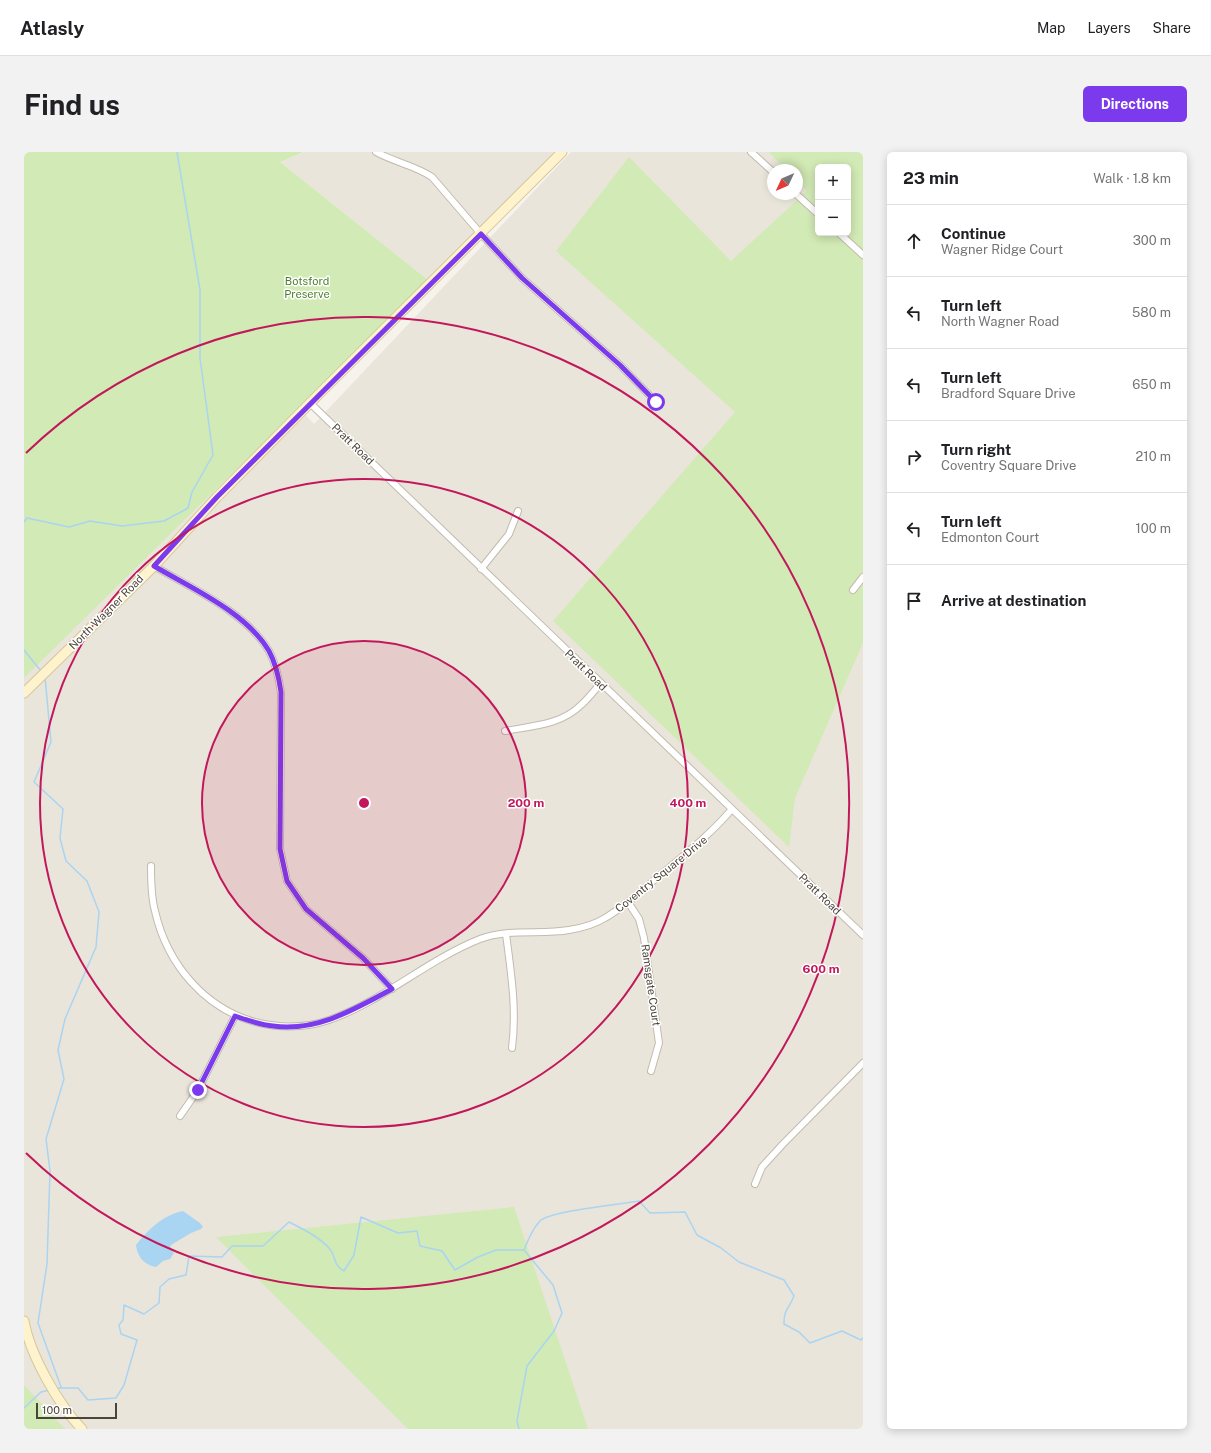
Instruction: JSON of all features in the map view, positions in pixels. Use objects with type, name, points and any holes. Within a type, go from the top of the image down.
[{"type":"main road","name":"North Wagner Road","points":[[24,692],[154,566],[217,497],[562,152]]},
{"type":"main road","name":"North Wagner Road","points":[[24,699],[42,676]]},
{"type":"main road","points":[[24,1321],[31,1345],[53,1387],[82,1429]]},
{"type":"street","points":[[376,152],[391,160],[427,173],[432,177],[481,234],[522,278],[620,365],[656,402]]},
{"type":"street","points":[[752,152],[767,166]]},
{"type":"street","points":[[803,200],[815,211]]},
{"type":"street","points":[[842,236],[863,255]]},
{"type":"street","name":"Pratt Road","points":[[310,403],[600,684],[863,935]]},
{"type":"street","points":[[481,569],[509,534],[518,511]]},
{"type":"street","points":[[154,566],[228,610],[258,636],[269,652],[278,672],[281,692],[280,849],[287,881],[306,909],[363,958],[392,989]]},
{"type":"street","points":[[854,590],[863,577]]},
{"type":"street","points":[[505,731],[538,726],[567,716],[581,706],[600,684]]},
{"type":"street","name":"Coventry Square Drive","points":[[150,866],[155,911],[164,940],[179,967],[206,997],[235,1016],[273,1026],[299,1027],[326,1021],[349,1012],[392,989],[461,948],[482,938],[506,934],[552,932],[586,927],[604,919],[628,902],[715,829],[732,809]]},
{"type":"street","name":"Ramsgate Court","points":[[628,902],[639,919],[649,968],[659,1044],[651,1071]]},
{"type":"street","points":[[506,934],[514,998],[515,1026],[512,1048]]},
{"type":"street","points":[[180,1116],[198,1090],[235,1016]]},
{"type":"street","points":[[755,1184],[762,1167],[767,1161],[863,1064]]},
{"type":"shaded area","points":[[305,152],[555,152],[428,280],[280,162]]},
{"type":"shaded area","points":[[571,152],[863,152],[863,1429],[24,1429],[24,230],[94,193],[314,424]]},
{"type":"green space","name":"Botsford Preserve","points":[[24,152],[304,152],[280,162],[428,280],[24,678]]},
{"type":"green space","points":[[769,152],[863,152],[863,643],[795,798],[789,847],[553,621],[735,412],[556,251],[629,157],[731,261],[797,200],[803,200],[803,195],[807,191],[803,187],[803,164],[780,164]]},
{"type":"green space","points":[[514,1207],[588,1429],[408,1429],[216,1237]]},
{"type":"green space","points":[[24,1385],[65,1429],[24,1429]]},
{"type":"water","points":[[183,1211],[200,1223],[203,1227],[171,1245],[170,1249],[174,1253],[170,1259],[163,1261],[156,1267],[145,1262],[138,1253],[136,1245],[163,1219]]},
{"type":"waterway","points":[[24,522],[27,518],[69,527],[90,521],[122,526],[164,521],[188,508],[192,492],[213,455],[200,358],[200,290],[177,152]]},
{"type":"waterway","points":[[24,650],[41,671]]},
{"type":"waterway","points":[[45,677],[51,742],[34,782],[63,809],[60,838],[66,861],[87,881],[99,912],[96,947],[65,1019],[58,1050],[64,1079],[46,1139],[50,1171],[47,1264],[38,1323],[61,1387]]},
{"type":"waterway","points":[[524,1250],[532,1231],[537,1224],[546,1217],[557,1214],[587,1208],[639,1201],[650,1213],[685,1212],[697,1235],[721,1248],[739,1262],[784,1280],[794,1296],[786,1312],[784,1324],[799,1332],[810,1343],[842,1331],[861,1340],[863,1338]]},
{"type":"waterway","points":[[57,1388],[78,1388],[88,1400],[116,1398],[124,1385],[137,1340],[121,1334],[119,1325],[123,1320],[124,1305],[144,1314],[159,1303],[160,1287],[169,1279],[186,1275],[189,1256],[222,1257],[232,1246],[263,1246],[289,1222],[325,1244],[333,1254],[338,1266],[344,1271],[354,1255],[361,1217],[398,1233],[417,1231],[420,1246],[442,1251],[455,1270],[478,1257],[496,1250],[524,1250]]},
{"type":"waterway","points":[[519,1429],[517,1421],[527,1366],[554,1331],[562,1313],[553,1285],[524,1250]]},
{"type":"waterway","points":[[24,1408],[41,1392],[50,1390]]},
{"type":"route","points":[[198,1090],[235,1016],[273,1026],[299,1027],[326,1021],[349,1012],[392,989],[376,970],[306,909],[295,895],[287,881],[280,849],[281,692],[278,672],[269,652],[258,636],[228,610],[154,566],[217,497],[481,234],[522,278],[556,310],[620,365],[656,402]]}]
